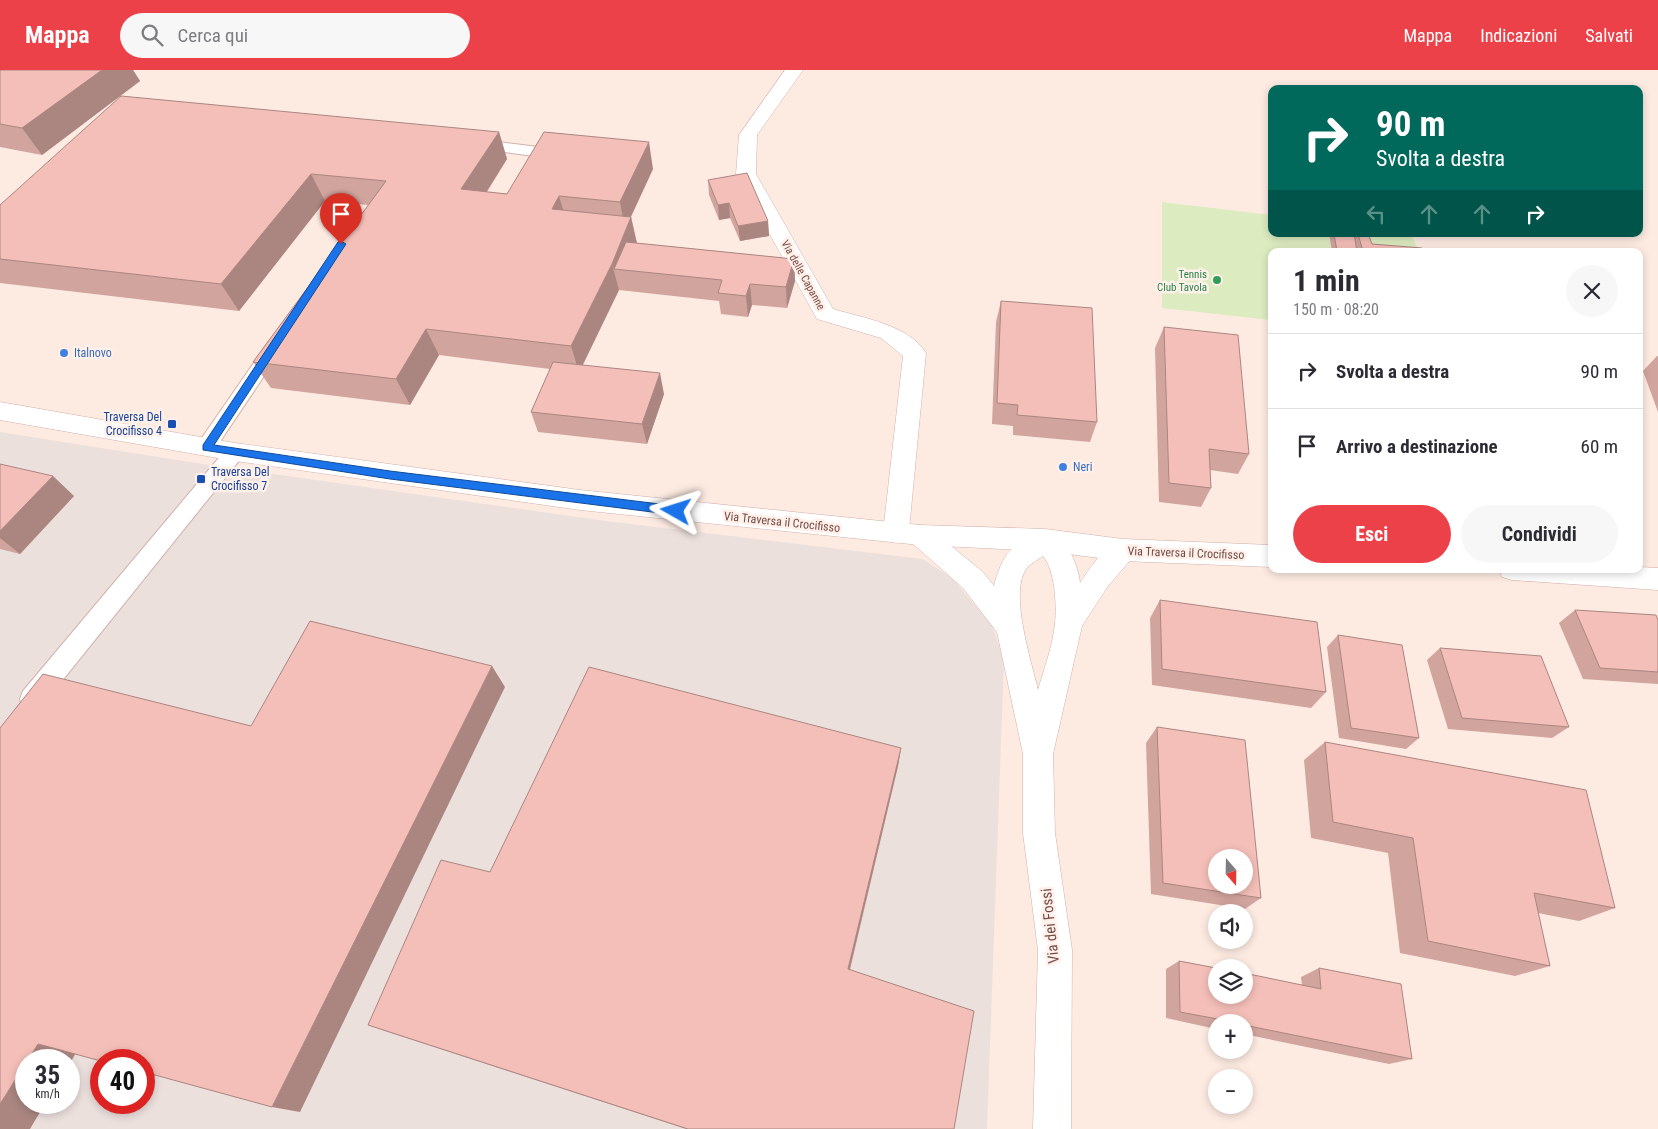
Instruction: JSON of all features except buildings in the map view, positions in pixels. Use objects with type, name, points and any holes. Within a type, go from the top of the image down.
[{"type":"street","name":"Via delle Capanne","points":[[794,70],[748,135],[746,174],[825,314],[889,333],[915,354],[908,534]]},
{"type":"street","name":"Via Traversa il Crocifisso","points":[[0,411],[206,448],[580,500],[810,526],[908,534],[1045,540],[1123,550],[1268,556]]},
{"type":"street","name":"Via dei Fossi","points":[[908,534],[973,580],[1010,629]]},
{"type":"street","name":"Via dei Fossi","points":[[1038,754],[1069,624],[1066,574],[1059,556],[1045,540],[1017,561],[1009,578],[1005,599],[1038,754],[1039,833],[1055,950],[1052,1129]]},
{"type":"street","name":"Via dei Fossi","points":[[1069,624],[1098,578],[1123,550]]},
{"type":"street","points":[[1570,573],[1658,579]]},
{"type":"lane","points":[[459,142],[567,155]]},
{"type":"lane","points":[[206,448],[285,331]]},
{"type":"lane","points":[[18,716],[235,452]]},
{"type":"shaded area","points":[[0,432],[209,465],[606,521],[923,559],[952,578],[992,625],[1004,660],[987,1129],[0,1129]]},
{"type":"green space","name":"Tennis Club Tavola","points":[[1162,202],[1268,215],[1268,237],[1412,237],[1418,248],[1268,248],[1268,320],[1162,308]]},
{"type":"place","name":"Tennis Club Tavola","points":[[1217,280]]},
{"type":"place","name":"Italnovo","points":[[64,353]]},
{"type":"place","name":"Traversa Del Crocifisso 4","points":[[172,424]]},
{"type":"place","name":"Neri","points":[[1063,467]]},
{"type":"place","name":"Traversa Del Crocifisso 7","points":[[201,479]]},
{"type":"route","points":[[341,244],[206,448],[390,475],[676,511]]}]
